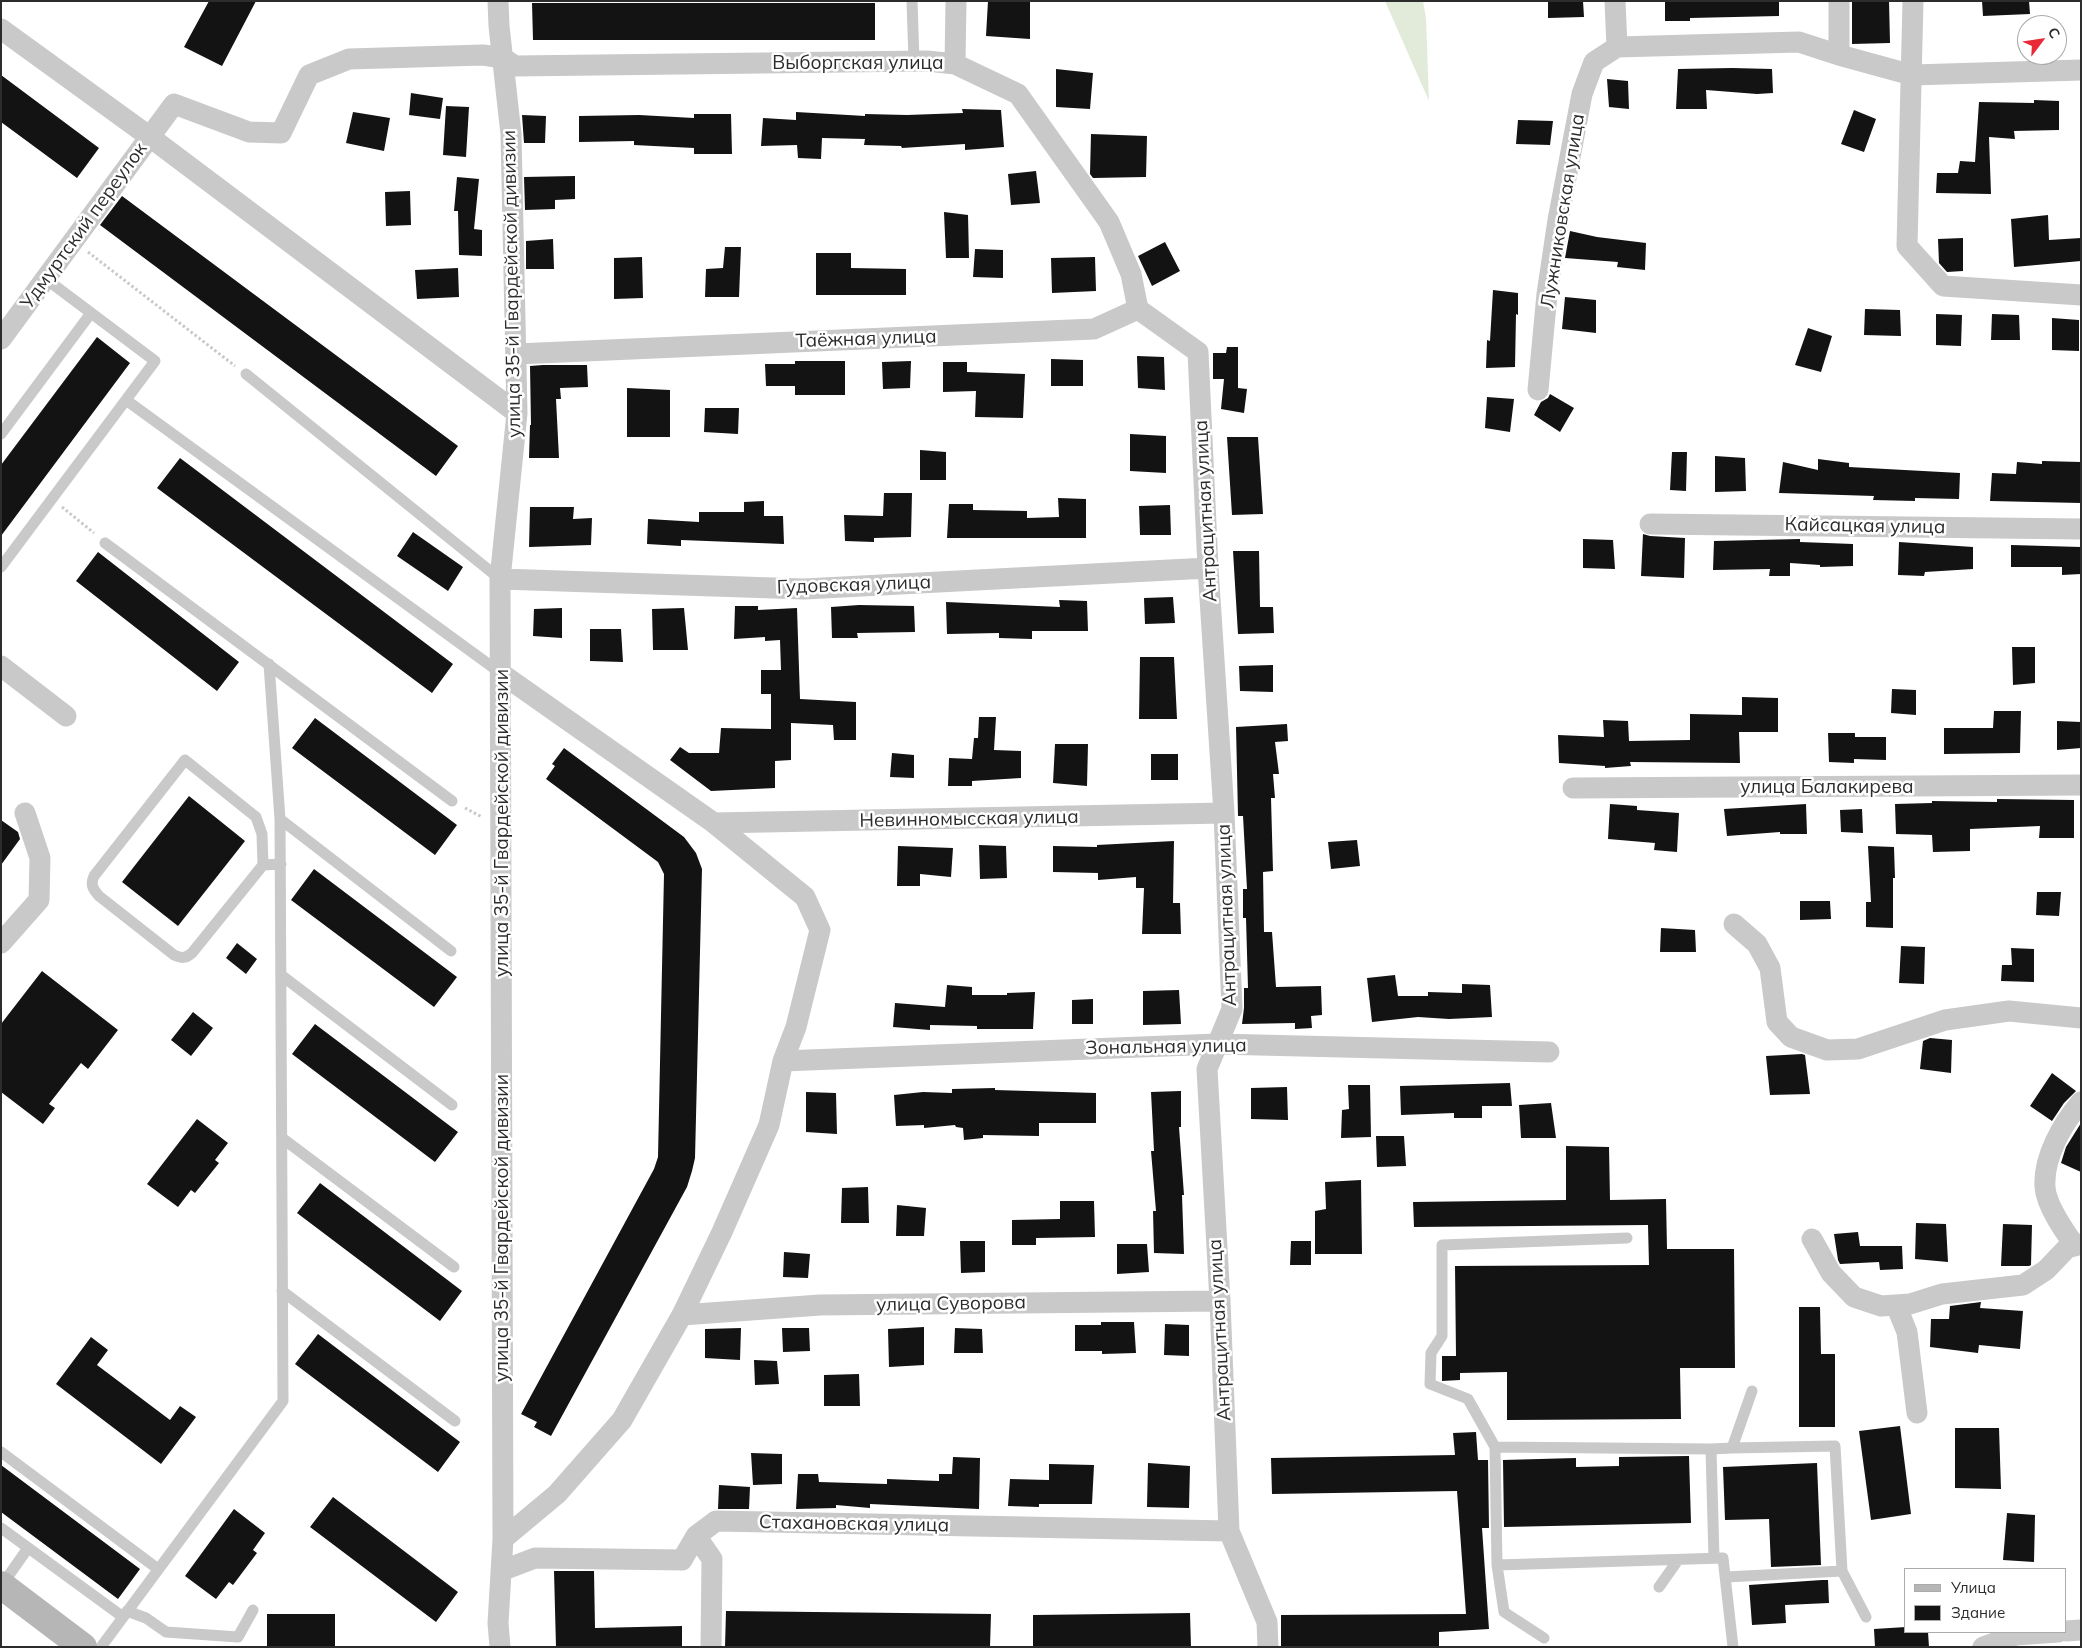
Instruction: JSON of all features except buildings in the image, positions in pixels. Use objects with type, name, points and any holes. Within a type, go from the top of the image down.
[{"type":"street","name":"улица 35-й Гвардейской дивизии","points":[[498,1],[511,134],[518,413],[500,579],[502,674],[503,1538],[498,1623],[500,1647]]},
{"type":"street","points":[[955,64],[956,1]]},
{"type":"street","points":[[1615,1],[1617,47],[1799,42],[1839,55],[1912,74],[2081,70]]},
{"type":"street","points":[[1839,1],[1839,55]]},
{"type":"street","points":[[1913,1],[1907,246],[1943,286],[2081,295]]},
{"type":"street","points":[[1,29],[150,137],[518,413]]},
{"type":"street","name":"Лужниковская улица","points":[[1538,390],[1547,294],[1558,220],[1582,94],[1594,62],[1617,47]]},
{"type":"street","name":"Выборгская улица","points":[[150,137],[174,104],[248,132],[281,133],[309,75],[349,59],[483,55],[503,58],[515,66],[914,61],[955,64],[1018,94],[1109,222],[1131,274],[1138,309]]},
{"type":"street","name":"Удмуртский переулок","points":[[1,339],[150,137]]},
{"type":"street","name":"Таёжная улица","points":[[516,354],[1094,329],[1138,309]]},
{"type":"street","name":"Антрацитная улица","points":[[1138,309],[1198,352],[1208,568],[1224,813],[1232,1009],[1207,1069],[1220,1301],[1229,1531],[1267,1622],[1268,1647]]},
{"type":"street","name":"Кайсацкая улица","points":[[1650,524],[2081,529]]},
{"type":"street","name":"Гудовская улица","points":[[500,579],[804,589],[1208,568]]},
{"type":"street","points":[[1,666],[66,716]]},
{"type":"street","points":[[502,674],[714,823],[805,897],[820,930],[796,1027],[783,1061],[769,1125],[722,1232],[682,1315],[622,1420],[558,1494],[503,1538]]},
{"type":"street","name":"улица Балакирева","points":[[1573,788],[2081,785]]},
{"type":"street","points":[[1,943],[39,900],[40,858],[25,813]]},
{"type":"street","name":"Невинномысская улица","points":[[714,823],[1224,813]]},
{"type":"street","points":[[1734,924],[1757,944],[1770,968],[1777,1022],[1791,1038],[1827,1050],[1858,1049],[1945,1020],[2009,1011],[2081,1018]]},
{"type":"street","name":"Зональная улица","points":[[783,1061],[1217,1044],[1549,1052]]},
{"type":"street","points":[[1812,1239],[1831,1274],[1854,1297],[1881,1306],[1910,1304],[1942,1294],[2022,1285],[2046,1270],[2067,1248],[2078,1245],[2058,1222],[2045,1188],[2049,1158],[2063,1129],[2081,1102]]},
{"type":"street","name":"улица Суворова","points":[[682,1315],[820,1305],[1220,1301]]},
{"type":"street","points":[[1896,1305],[1907,1332],[1917,1413]]},
{"type":"street","name":"Стахановская улица","points":[[501,1571],[534,1558],[682,1560],[696,1536],[716,1521],[1229,1531]]},
{"type":"street","points":[[696,1536],[712,1559],[712,1647]]},
{"type":"street","points":[[1,1585],[83,1647]]},
{"type":"street","points":[[2067,1631],[2081,1630]]},
{"type":"street","points":[[1983,1647],[2016,1635],[2044,1633]]},
{"type":"lane","points":[[912,1],[914,61]]},
{"type":"lane","points":[[1,567],[155,361],[46,279]]},
{"type":"lane","points":[[1,434],[91,313]]},
{"type":"lane","points":[[246,374],[500,579]]},
{"type":"lane","points":[[126,400],[502,674]]},
{"type":"lane","points":[[106,543],[452,801]]},
{"type":"lane","points":[[101,1647],[283,1400],[281,864],[280,819],[269,664]]},
{"type":"lane","points":[[263,865],[262,834],[256,817],[185,760],[94,876],[92,882],[93,889],[106,902],[174,955],[180,958],[187,958],[263,865],[281,864]]},
{"type":"lane","points":[[280,819],[452,950]]},
{"type":"lane","points":[[281,976],[452,1105]]},
{"type":"lane","points":[[282,1138],[454,1267]]},
{"type":"lane","points":[[1544,1638],[1504,1612],[1497,1565],[1495,1447],[1468,1399],[1430,1384],[1431,1353],[1442,1336],[1442,1245],[1627,1238]]},
{"type":"lane","points":[[282,1291],[455,1421]]},
{"type":"lane","points":[[1732,1448],[1752,1391]]},
{"type":"lane","points":[[1495,1447],[1711,1449],[1835,1446],[1842,1571],[1866,1617]]},
{"type":"lane","points":[[1711,1449],[1714,1558]]},
{"type":"lane","points":[[1,1452],[158,1569]]},
{"type":"lane","points":[[1,1528],[125,1614],[146,1618],[166,1632],[238,1638],[253,1610]]},
{"type":"lane","points":[[1,1585],[28,1548]]},
{"type":"lane","points":[[1497,1565],[1723,1558],[1732,1647]]},
{"type":"lane","points":[[1659,1587],[1678,1560]]},
{"type":"lane","points":[[1726,1577],[1842,1571]]},
{"type":"path","points":[[74,241],[246,374]]},
{"type":"path","points":[[52,499],[106,543]]},
{"type":"path","points":[[452,801],[502,828]]},
{"type":"green space","points":[[1385,1],[1423,1],[1426,18],[1429,101]]}]
